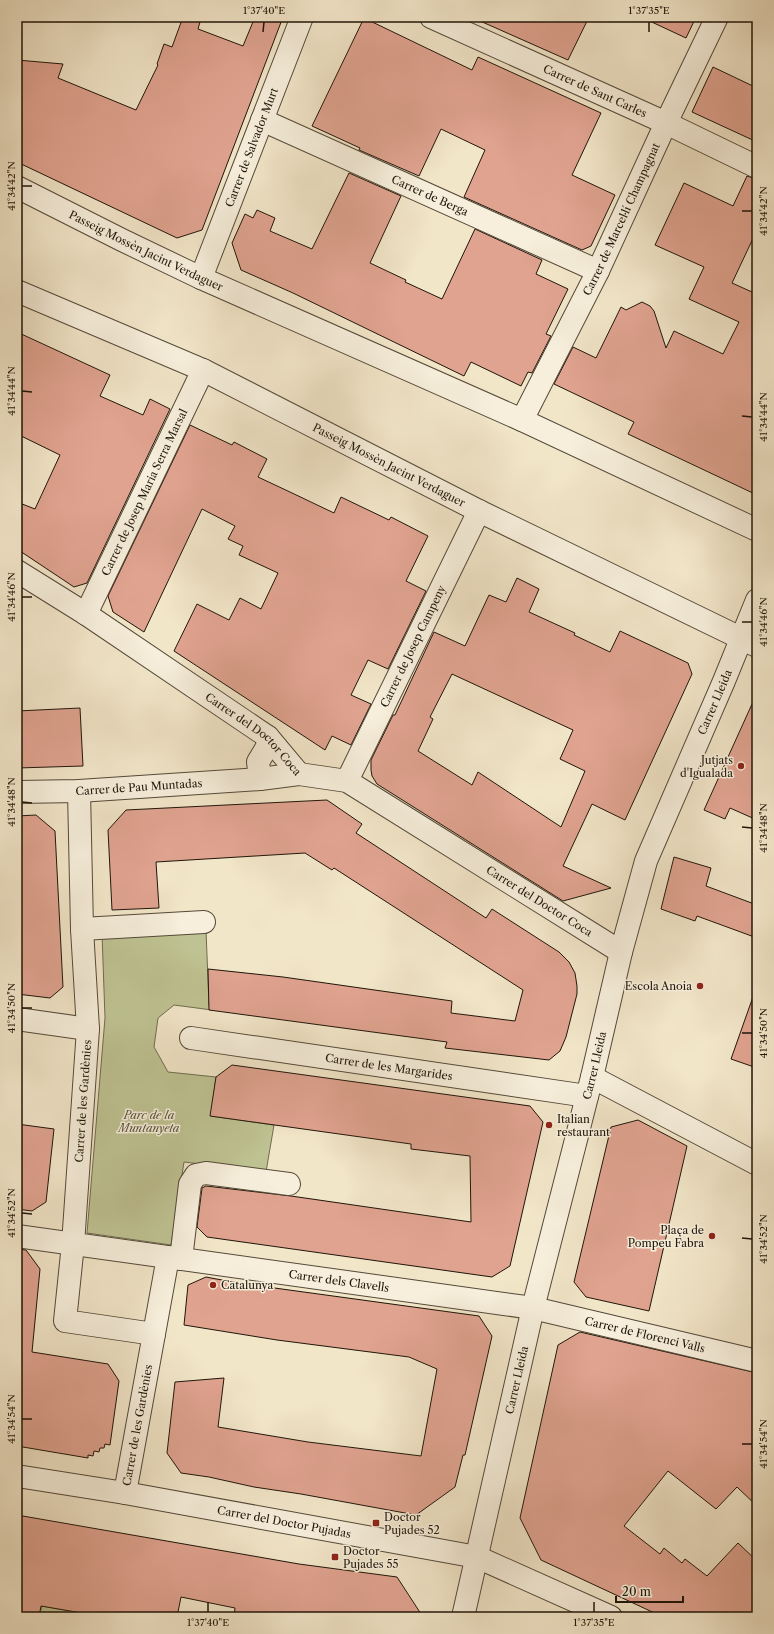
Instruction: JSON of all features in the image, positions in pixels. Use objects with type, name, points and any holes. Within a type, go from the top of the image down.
[{"type":"street","name":"Carrer de Salvador Murt","points":[[201,278],[302,17]]},
{"type":"street","name":"Carrer de Sant Carles","points":[[431,17],[666,123],[757,167]]},
{"type":"street","name":"Carrer de Marcel·lí Champagnat","points":[[522,420],[598,271],[666,123],[717,17]]},
{"type":"street","name":"Carrer de Berga","points":[[262,120],[598,271]]},
{"type":"street","name":"Passeig Mossèn Jacint Verdaguer","points":[[17,187],[201,278],[522,420],[757,530]]},
{"type":"street","name":"Passeig Mossèn Jacint Verdaguer","points":[[17,291],[203,370],[479,511],[749,642]]},
{"type":"street","name":"Carrer de Josep Maria Serra Marsal","points":[[86,614],[203,370]]},
{"type":"street","name":"Carrer de Josep Campeny","points":[[347,781],[479,511]]},
{"type":"street","name":"Carrer del Doctor Coca","points":[[17,571],[86,614],[268,737],[300,774],[347,781],[620,952]]},
{"type":"street","name":"Carrer Lleida","points":[[463,1617],[533,1308],[590,1087],[620,952],[646,861],[724,681],[749,642],[757,600]]},
{"type":"street","points":[[260,779],[258,762],[267,747],[268,737]]},
{"type":"street","name":"Carrer de Pau Muntadas","points":[[17,792],[79,791],[260,779],[300,774]]},
{"type":"street","name":"Carrer de les Gardènies","points":[[79,791],[82,929],[88,1029],[73,1244],[65,1321],[154,1334]]},
{"type":"street","points":[[82,929],[204,922]]},
{"type":"street","points":[[17,1019],[88,1029]]},
{"type":"street","name":"Carrer de les Margarides","points":[[190,1038],[590,1087],[757,1164]]},
{"type":"street","name":"Carrer de les Gardènies","points":[[125,1493],[154,1334],[175,1258],[190,1184],[196,1175],[206,1173],[289,1184]]},
{"type":"street","name":"Carrer dels Clavells","points":[[17,1236],[533,1308]]},
{"type":"street","name":"Carrer de Florenci Valls","points":[[533,1308],[757,1361]]},
{"type":"street","name":"Carrer del Doctor Pujadas","points":[[17,1476],[125,1493],[477,1557],[611,1617]]},
{"type":"green space","name":"Parc de la Muntanyeta","points":[[206,930],[209,1006],[212,1010],[174,1005],[158,1018],[154,1047],[168,1072],[216,1077],[211,1116],[274,1125],[266,1172],[184,1162],[171,1245],[87,1233],[105,1018],[102,934]]},
{"type":"green space","points":[[42,1606],[105,1617],[39,1617]]},
{"type":"building","points":[[183,17],[200,22],[198,29],[243,46],[255,17],[283,17],[202,230],[177,238],[17,162],[17,60],[63,64],[58,78],[136,110],[158,65],[157,64],[164,44],[172,47]]},
{"type":"building","points":[[471,17],[589,17],[568,60]]},
{"type":"building","points":[[641,17],[696,17],[686,38]]},
{"type":"building","points":[[364,18],[472,70],[478,57],[601,113],[572,175],[615,195],[591,246],[582,250],[464,197],[485,150],[441,129],[419,176],[359,150],[360,148],[312,126]]},
{"type":"building","points":[[713,67],[757,88],[757,142],[692,112]]},
{"type":"building","points":[[349,173],[401,196],[370,263],[406,280],[405,282],[442,299],[475,229],[542,260],[536,274],[568,289],[546,334],[551,336],[532,373],[528,372],[521,386],[471,362],[464,376],[293,293],[241,270],[232,243],[245,214],[253,218],[257,210],[275,218],[270,231],[312,249]]},
{"type":"building","points":[[747,176],[757,179],[757,230],[732,283],[752,292],[757,282],[757,495],[628,434],[634,422],[554,384],[573,347],[596,358],[621,307],[626,310],[642,302],[650,306],[654,311],[666,348],[674,331],[723,354],[739,322],[689,299],[704,267],[655,245],[684,183],[733,206]]},
{"type":"building","points":[[17,332],[110,375],[100,396],[143,415],[150,399],[170,409],[87,583],[74,587],[17,549],[17,502],[35,509],[60,455],[17,434]]},
{"type":"building","points":[[190,425],[232,445],[234,442],[267,459],[258,477],[334,513],[341,497],[389,520],[391,517],[428,536],[406,581],[426,591],[388,669],[368,660],[351,695],[371,704],[351,745],[332,736],[325,750],[174,651],[197,604],[229,620],[240,598],[261,609],[278,573],[239,555],[243,546],[228,539],[235,526],[202,509],[144,632],[113,612],[108,596]]},
{"type":"building","points":[[517,578],[539,589],[529,612],[575,633],[574,635],[610,652],[620,631],[688,663],[692,674],[625,820],[592,804],[563,866],[611,888],[563,901],[377,784],[372,776],[371,760],[393,715],[395,715],[434,632],[465,646],[489,595],[506,602]],"holes":[[[452,674],[573,730],[560,759],[585,771],[561,827],[478,772],[472,785],[418,751],[433,719],[430,717]]]},
{"type":"building","name":"Jutjats d'Igualada","points":[[757,693],[757,820],[730,808],[725,819],[704,810]]},
{"type":"building","points":[[80,708],[83,766],[17,768],[17,711]]},
{"type":"building","points":[[327,800],[362,824],[356,833],[486,918],[492,909],[559,952],[569,962],[575,973],[577,994],[566,1037],[560,1051],[549,1060],[445,1048],[447,1042],[209,1010],[208,969],[283,977],[452,1001],[451,1013],[515,1021],[523,990],[334,868],[332,870],[305,853],[156,862],[159,908],[112,910],[108,830],[126,810]]},
{"type":"building","points":[[36,815],[55,831],[63,987],[50,998],[17,994],[17,816]]},
{"type":"building","points":[[674,857],[711,868],[706,886],[757,905],[757,938],[697,916],[695,921],[661,909]]},
{"type":"building","points":[[754,994],[757,994],[757,1068],[731,1059]]},
{"type":"building","points":[[232,1065],[530,1106],[543,1122],[510,1266],[492,1277],[207,1237],[197,1227],[202,1188],[206,1186],[291,1196],[471,1222],[470,1156],[411,1149],[411,1144],[210,1116],[216,1077]]},
{"type":"building","points":[[638,1120],[687,1146],[649,1311],[586,1297],[574,1282],[611,1127]]},
{"type":"building","points":[[17,1124],[54,1129],[46,1202],[32,1211],[17,1209]]},
{"type":"building","points":[[17,1249],[26,1250],[40,1269],[32,1352],[108,1364],[119,1381],[110,1445],[105,1444],[104,1448],[100,1448],[99,1452],[94,1451],[93,1456],[88,1455],[88,1458],[17,1446]]},
{"type":"building","points":[[206,1277],[238,1283],[479,1316],[492,1336],[465,1455],[463,1455],[455,1487],[416,1515],[181,1473],[167,1453],[175,1382],[224,1378],[218,1427],[308,1442],[421,1456],[437,1369],[409,1357],[277,1340],[184,1325],[188,1285]]},
{"type":"building","points":[[580,1332],[757,1373],[757,1506],[737,1487],[716,1509],[668,1471],[624,1526],[660,1554],[664,1548],[682,1563],[685,1559],[707,1576],[738,1543],[757,1561],[757,1617],[663,1617],[541,1560],[520,1518],[558,1345]]},
{"type":"building","points":[[17,1515],[299,1564],[397,1577],[423,1617],[234,1617],[235,1608],[181,1597],[177,1617],[105,1617],[41,1606],[39,1617],[17,1617]]},
{"type":"place","name":"Jutjats d'Igualada","points":[[741,766]]},
{"type":"place","name":"Escola Anoia","points":[[700,986]]},
{"type":"place","name":"Italian restaurant","points":[[549,1125]]},
{"type":"place","name":"Plaça de Pompeu Fabra","points":[[712,1236]]},
{"type":"place","name":"Catalunya","points":[[213,1285]]},
{"type":"place","name":"Doctor Pujades 52","points":[[376,1523]]},
{"type":"place","name":"Doctor Pujades 55","points":[[335,1557]]}]
